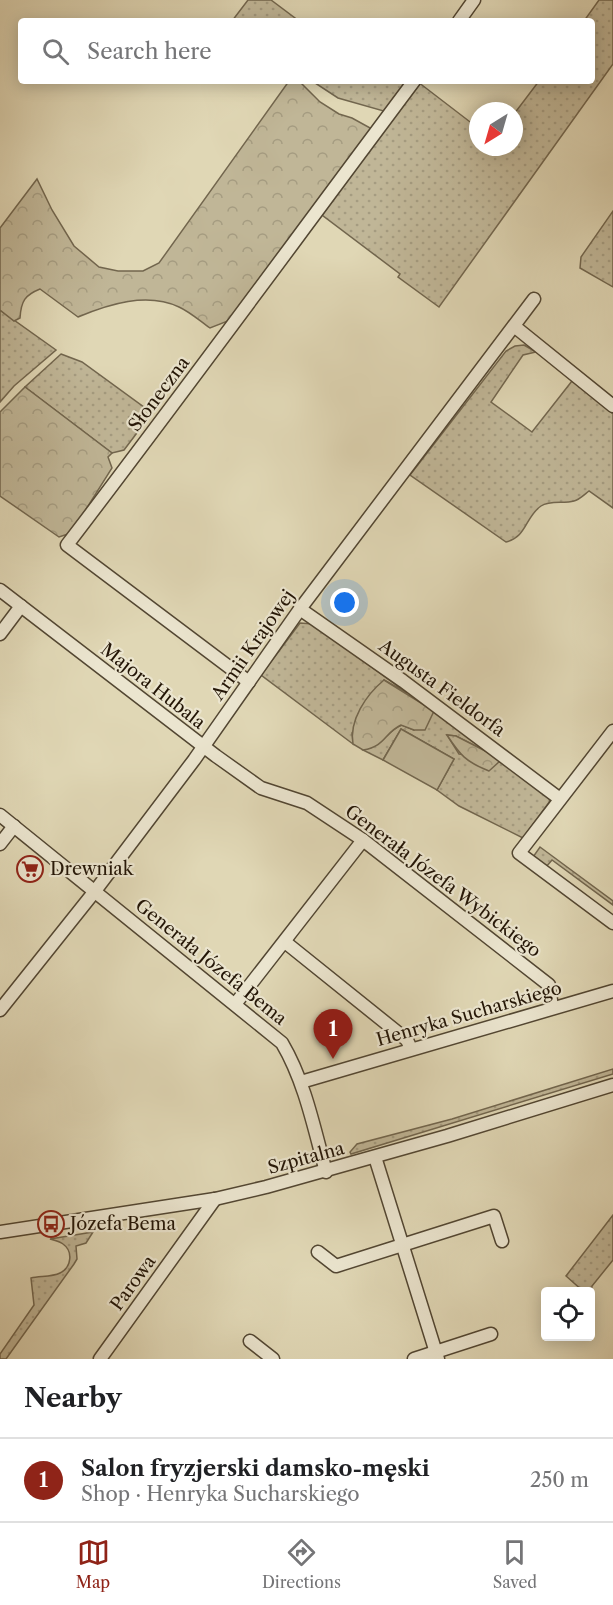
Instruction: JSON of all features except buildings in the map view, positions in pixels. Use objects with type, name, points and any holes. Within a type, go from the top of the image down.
[{"type":"street","points":[[461,18],[474,0]]},
{"type":"street","name":"Słoneczna","points":[[249,682],[67,545],[220,344],[317,209],[412,84]]},
{"type":"street","name":"Armii Krajowej","points":[[0,1010],[95,891],[204,747],[300,609],[534,299]]},
{"type":"street","points":[[514,326],[613,406]]},
{"type":"street","name":"Majora Hubala","points":[[0,590],[261,788],[292,798]]},
{"type":"street","points":[[0,634],[21,606]]},
{"type":"street","name":"Augusta Fieldorfa","points":[[300,609],[403,681],[560,799]]},
{"type":"street","points":[[613,730],[519,853],[613,924]]},
{"type":"street","name":"Generała Józefa Wybickiego","points":[[292,798],[307,803],[363,840],[549,985],[552,1008]]},
{"type":"street","name":"Generała Józefa Bema","points":[[0,815],[236,1003],[282,1043],[294,1063],[301,1082],[326,1172]]},
{"type":"street","points":[[0,843],[14,826]]},
{"type":"street","points":[[236,1003],[363,840]]},
{"type":"street","points":[[285,942],[407,1040],[411,1049]]},
{"type":"street","name":"Henryka Sucharskiego","points":[[301,1082],[613,991]]},
{"type":"street","name":"Szpitalna","points":[[0,1232],[215,1198],[326,1172],[613,1085]]},
{"type":"street","points":[[375,1157],[437,1355]]},
{"type":"street","name":"Parowa","points":[[100,1359],[215,1198]]},
{"type":"street","points":[[318,1252],[336,1266],[494,1216],[502,1241]]},
{"type":"street","points":[[414,1359],[437,1355],[491,1334]]},
{"type":"street","points":[[250,1341],[273,1359]]},
{"type":"green space","points":[[248,0],[271,0],[295,18],[234,18]]},
{"type":"green space","points":[[599,0],[613,0],[613,64],[439,307],[398,277],[400,274],[322,215],[417,84],[421,84],[469,121],[469,156],[523,156],[523,102],[537,84],[595,84],[595,18],[586,18]]},
{"type":"green space","points":[[287,84],[302,84],[320,102],[339,114],[372,129],[233,319],[210,328],[179,307],[154,300],[128,301],[78,317],[40,289],[25,299],[21,307],[20,318],[14,321],[0,310],[0,228],[37,179],[52,210],[74,246],[99,267],[118,271],[143,271],[159,263]]},
{"type":"green space","points":[[317,84],[408,84],[387,112],[338,98]]},
{"type":"green space","points":[[613,211],[613,287],[580,268],[581,257]]},
{"type":"green space","points":[[0,310],[56,350],[14,386],[0,402]]},
{"type":"green space","points":[[524,345],[536,352],[523,355],[491,402],[532,432],[572,381],[613,414],[613,508],[589,491],[574,501],[545,504],[536,510],[518,536],[506,542],[410,475],[506,351],[515,346]]},
{"type":"green space","points":[[61,354],[82,362],[152,413],[124,450],[112,453],[25,387]]},
{"type":"green space","points":[[25,387],[112,453],[108,457],[112,468],[71,533],[59,537],[0,496],[0,412]]},
{"type":"green space","points":[[300,623],[313,624],[407,693],[384,680],[352,733],[353,744],[261,675]]},
{"type":"green space","points":[[384,680],[434,711],[425,730],[414,730],[401,725],[376,746],[363,750],[353,744],[352,735],[356,717],[371,693]]},
{"type":"green space","points":[[434,711],[550,794],[550,801],[523,838],[459,806],[437,790],[454,759],[401,729],[383,760],[363,750],[381,742],[402,725],[414,730]],"holes":[[[447,735],[456,736],[499,758],[459,754]]]},
{"type":"green space","points":[[401,729],[454,759],[437,790],[383,760]]},
{"type":"green space","points":[[447,735],[456,736],[499,758],[500,761],[489,771],[481,768],[464,757]]},
{"type":"green space","points":[[540,847],[613,901],[613,905],[552,860],[546,867],[533,857]]},
{"type":"green space","points":[[613,1069],[613,1074],[351,1154],[350,1152],[357,1144],[452,1119]]},
{"type":"green space","points":[[613,1215],[613,1260],[592,1287],[578,1287],[566,1276]]},
{"type":"green space","points":[[93,1232],[86,1243],[76,1246],[77,1259],[74,1264],[6,1359],[0,1359],[0,1354],[34,1305],[31,1278],[57,1274],[69,1263],[70,1255],[66,1247],[50,1239]]},
{"type":"place","name":"Drewniak","points":[[30,869]]},
{"type":"place","name":"Salon fryzjerski damsko-męski","points":[[333,1059]]},
{"type":"place","name":"Józefa Bema","points":[[51,1224]]}]
